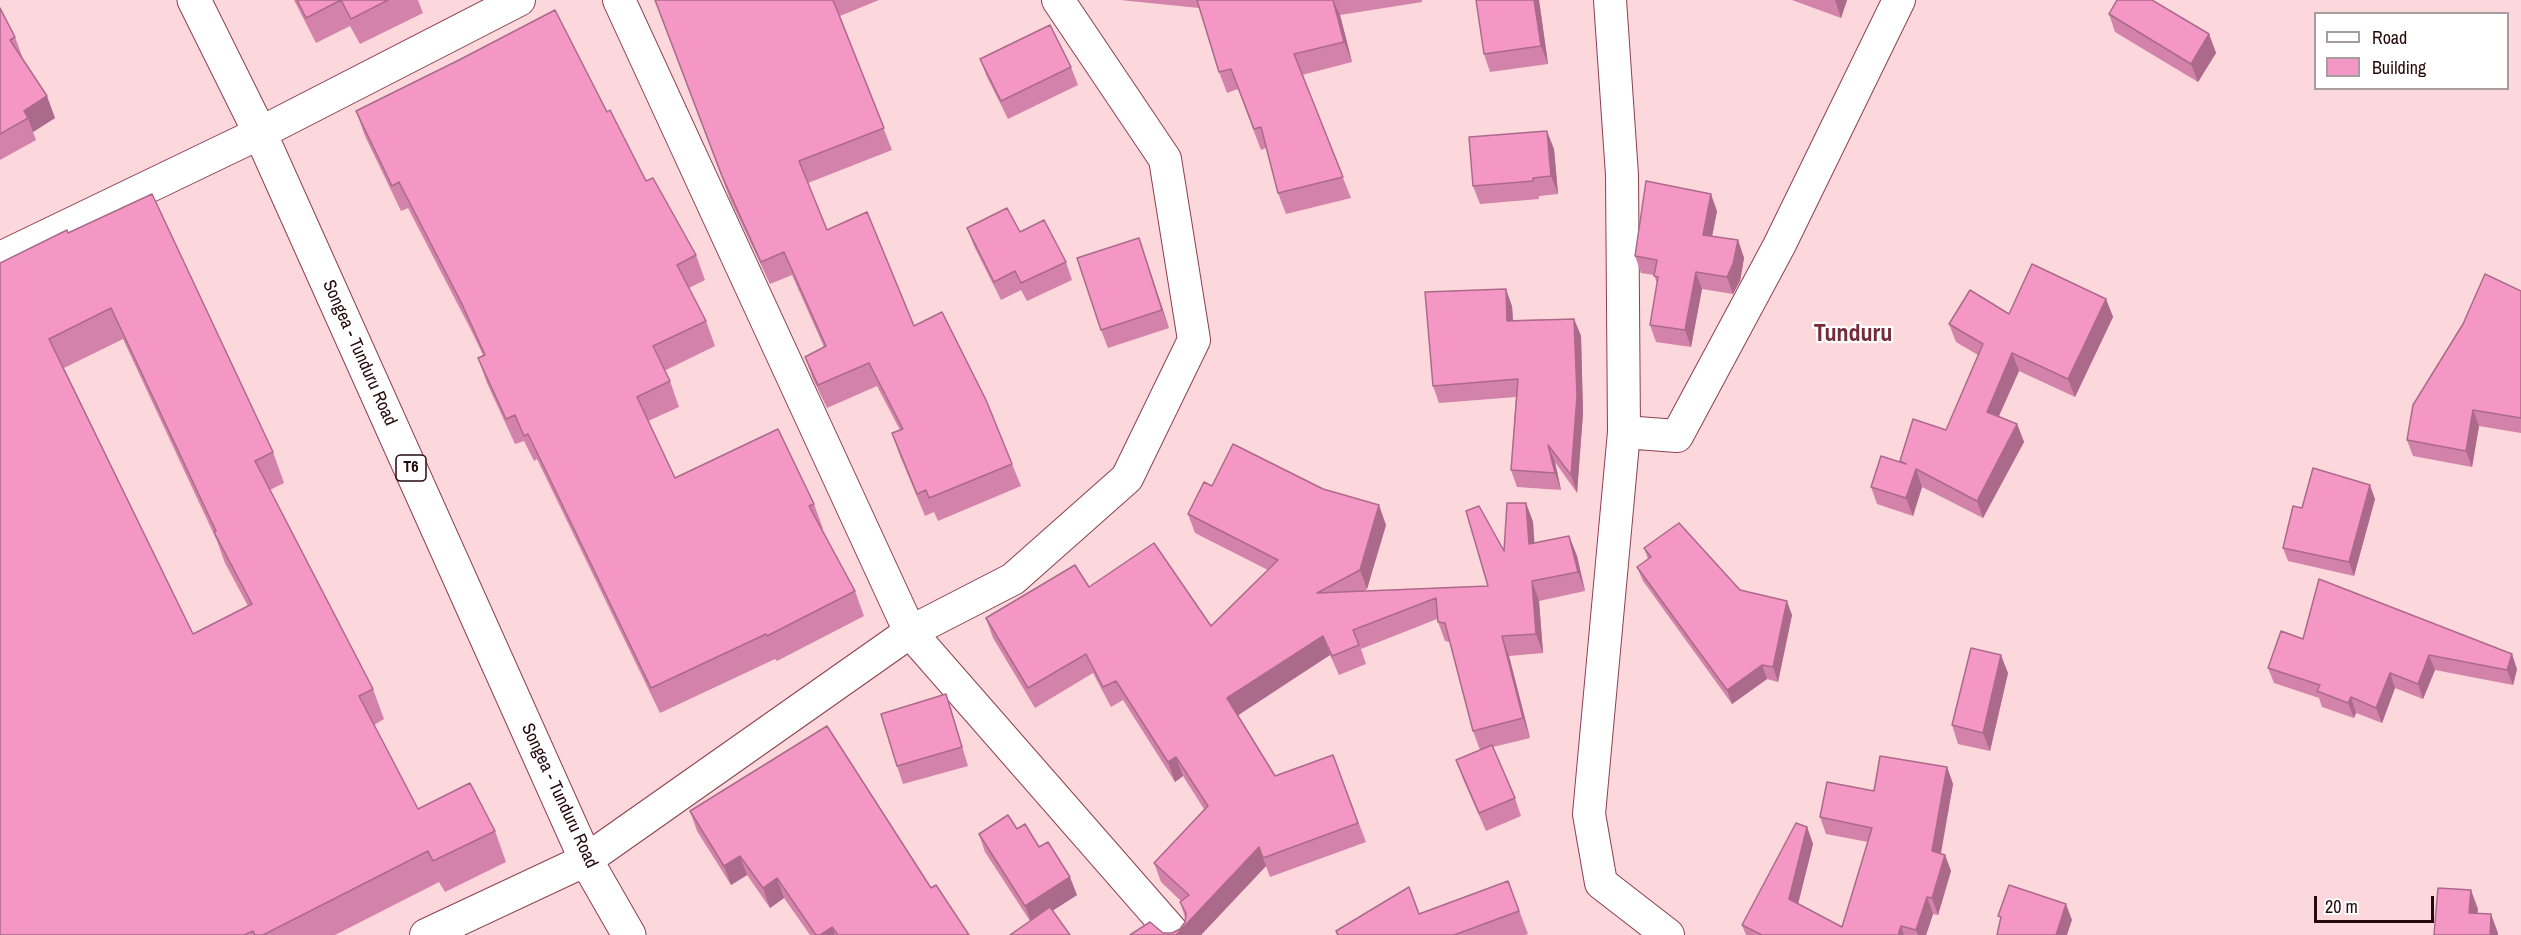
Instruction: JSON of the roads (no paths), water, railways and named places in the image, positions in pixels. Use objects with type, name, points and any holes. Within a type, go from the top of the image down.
[{"type":"highway","name":"Songea - Tunduru Road","points":[[194,0],[260,133],[586,860],[629,935]]},
{"type":"street","points":[[0,258],[260,133],[519,0]]},
{"type":"street","points":[[619,0],[910,632],[1175,935]]},
{"type":"street","points":[[426,935],[586,860],[910,632],[1013,579],[1127,478],[1194,340],[1165,159],[1058,0]]},
{"type":"street","points":[[1610,0],[1622,175],[1624,432],[1589,814],[1601,883],[1668,935]]},
{"type":"street","points":[[1624,432],[1677,436],[1779,246],[1899,0]]},
{"type":"district","name":"Tunduru","points":[[1853,335]]}]
